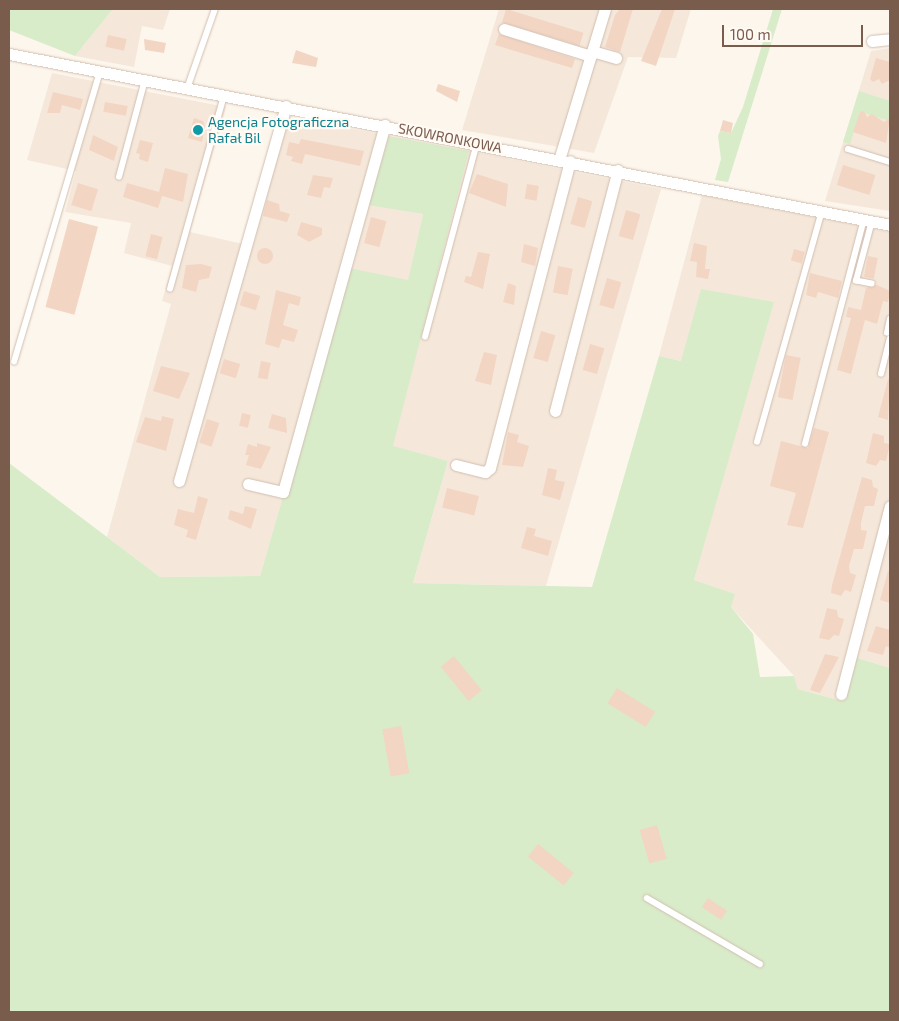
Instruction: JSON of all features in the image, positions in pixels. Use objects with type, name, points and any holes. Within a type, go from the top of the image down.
[{"type":"street","points":[[456,465],[486,472],[490,468],[591,53],[605,9]]},
{"type":"street","points":[[504,29],[616,58]]},
{"type":"street","points":[[872,41],[890,39]]},
{"type":"street","name":"SKOWRONKOWA","points":[[9,54],[188,86],[890,225]]},
{"type":"street","points":[[179,481],[286,106]]},
{"type":"street","points":[[248,484],[283,492],[385,125]]},
{"type":"street","points":[[555,411],[618,170]]},
{"type":"street","points":[[841,694],[890,506]]},
{"type":"lane","points":[[188,86],[215,9]]},
{"type":"lane","points":[[14,362],[100,70]]},
{"type":"lane","points":[[119,177],[146,78]]},
{"type":"lane","points":[[170,289],[225,94]]},
{"type":"lane","points":[[425,337],[477,143]]},
{"type":"lane","points":[[848,149],[890,162]]},
{"type":"lane","points":[[757,442],[822,211]]},
{"type":"lane","points":[[868,220],[856,280],[872,284]]},
{"type":"lane","points":[[805,444],[868,220]]},
{"type":"lane","points":[[880,374],[889,336],[890,320]]},
{"type":"lane","points":[[647,898],[760,964]]},
{"type":"shaded area","points":[[113,9],[170,9],[163,30],[142,26],[134,67],[75,56]]},
{"type":"shaded area","points":[[499,9],[691,9],[676,58],[628,57],[594,153],[462,130]]},
{"type":"shaded area","points":[[890,48],[890,211],[825,201],[871,51]]},
{"type":"shaded area","points":[[52,73],[226,107],[190,232],[243,244],[278,115],[389,136],[368,204],[423,214],[408,281],[349,269],[260,576],[160,577],[107,537],[171,304],[162,301],[172,266],[124,253],[131,223],[65,212],[76,171],[27,160]]},
{"type":"shaded area","points":[[469,151],[661,189],[546,586],[413,583],[448,461],[392,447]]},
{"type":"shaded area","points":[[702,195],[890,232],[890,668],[854,657],[842,701],[798,689],[794,676],[731,607],[734,594],[694,580],[747,391],[681,361],[659,356]]},
{"type":"green space","points":[[9,9],[113,9],[75,56],[9,30]]},
{"type":"green space","points":[[773,9],[782,9],[728,182],[715,180],[721,159],[718,136],[720,131],[731,133],[743,107]]},
{"type":"green space","points":[[859,91],[890,101],[890,121],[860,112],[850,144],[843,142]]},
{"type":"green space","points":[[389,136],[469,151],[393,446],[448,461],[413,583],[592,587],[659,356],[681,361],[701,289],[774,302],[694,580],[735,594],[731,607],[753,634],[760,677],[794,676],[798,689],[842,701],[854,657],[890,668],[890,1012],[9,1012],[9,463],[160,577],[260,576],[349,268],[408,280],[423,214],[368,205]]},
{"type":"building","points":[[506,9],[583,33],[579,46],[502,22]]},
{"type":"building","points":[[620,9],[633,9],[620,52],[605,47],[615,15]]},
{"type":"building","points":[[662,9],[675,9],[656,66],[641,61]]},
{"type":"building","points":[[499,34],[575,59],[572,68],[495,45]]},
{"type":"building","points":[[108,35],[127,39],[124,51],[106,47]]},
{"type":"building","points":[[144,39],[166,43],[164,53],[145,50]]},
{"type":"building","points":[[296,50],[318,58],[316,67],[292,63]]},
{"type":"building","points":[[876,58],[890,62],[890,80],[882,84],[879,79],[873,82],[870,79]]},
{"type":"building","points":[[438,84],[460,91],[457,102],[436,91]]},
{"type":"building","points":[[53,92],[83,99],[80,110],[62,105],[60,113],[47,113]]},
{"type":"building","points":[[105,102],[128,106],[126,116],[103,112]]},
{"type":"building","points":[[864,111],[867,117],[872,114],[884,122],[890,118],[886,143],[853,132],[860,112]]},
{"type":"building","name":"Agencja Fotograficzna Rafał Bil","points":[[194,118],[203,121],[205,127],[202,142],[188,138]]},
{"type":"building","points":[[723,120],[733,123],[731,133],[720,131]]},
{"type":"building","points":[[93,135],[118,147],[114,161],[89,150]]},
{"type":"building","points":[[301,139],[364,151],[360,166],[305,154],[302,164],[291,161],[293,157],[286,155],[289,142],[299,144]]},
{"type":"building","points":[[140,140],[153,143],[148,162],[139,159],[140,154],[136,153]]},
{"type":"building","points":[[843,165],[876,175],[869,195],[837,185]]},
{"type":"building","points":[[165,168],[188,174],[183,202],[162,196],[158,208],[123,197],[127,183],[159,192]]},
{"type":"building","points":[[477,174],[508,184],[506,207],[469,193]]},
{"type":"building","points":[[313,175],[333,178],[330,188],[324,187],[321,198],[307,195]]},
{"type":"building","points":[[78,183],[98,189],[91,211],[71,205]]},
{"type":"building","points":[[527,184],[539,186],[537,201],[525,199]]},
{"type":"building","points":[[578,197],[592,201],[585,228],[570,224]]},
{"type":"building","points":[[267,200],[279,204],[280,211],[290,214],[287,222],[263,216]]},
{"type":"building","points":[[626,210],[640,214],[633,240],[619,236]]},
{"type":"building","points":[[371,217],[386,221],[379,247],[364,243]]},
{"type":"building","points":[[69,219],[98,227],[74,315],[45,307]]},
{"type":"building","points":[[301,222],[322,228],[322,235],[309,242],[297,235]]},
{"type":"building","points":[[151,234],[163,237],[157,259],[145,256]]},
{"type":"building","points":[[694,243],[707,246],[705,269],[710,269],[708,279],[696,277],[697,262],[690,261]]},
{"type":"building","points":[[524,244],[538,248],[535,266],[521,262]]},
{"type":"building","points":[[265,248],[271,250],[273,256],[271,262],[265,264],[259,262],[257,256],[259,250]]},
{"type":"building","points":[[794,249],[805,252],[802,263],[791,261]]},
{"type":"building","points":[[478,252],[490,254],[483,289],[464,282],[466,276],[471,277]]},
{"type":"building","points":[[868,256],[878,258],[874,279],[864,277]]},
{"type":"building","points":[[201,264],[212,267],[209,278],[199,280],[196,292],[182,288],[186,265]]},
{"type":"building","points":[[558,266],[573,269],[568,295],[553,293]]},
{"type":"building","points":[[810,273],[842,281],[838,298],[818,292],[816,298],[806,295]]},
{"type":"building","points":[[607,278],[621,282],[614,309],[599,305]]},
{"type":"building","points":[[508,283],[516,286],[514,305],[503,302]]},
{"type":"building","points":[[877,285],[890,291],[888,302],[883,301],[877,324],[865,320],[851,374],[837,370],[851,318],[846,317],[848,307],[861,310],[866,288]]},
{"type":"building","points":[[276,290],[301,297],[299,306],[289,303],[283,325],[298,330],[294,342],[282,339],[279,348],[265,344]]},
{"type":"building","points":[[244,291],[260,296],[256,310],[240,305]]},
{"type":"building","points":[[541,331],[555,335],[548,362],[533,358]]},
{"type":"building","points":[[590,344],[604,348],[597,374],[583,370]]},
{"type":"building","points":[[484,352],[497,355],[491,385],[475,381]]},
{"type":"building","points":[[786,355],[801,358],[793,400],[778,397]]},
{"type":"building","points":[[224,359],[240,364],[236,378],[220,373]]},
{"type":"building","points":[[261,361],[271,363],[268,380],[258,378]]},
{"type":"building","points":[[161,366],[190,373],[179,399],[153,391]]},
{"type":"building","points":[[888,379],[890,380],[888,420],[878,417]]},
{"type":"building","points":[[242,413],[251,415],[248,428],[239,426]]},
{"type":"building","points":[[272,414],[286,418],[287,433],[268,428]]},
{"type":"building","points":[[162,416],[174,419],[166,451],[136,442],[145,417],[161,421]]},
{"type":"building","points":[[207,419],[219,423],[212,447],[199,443]]},
{"type":"building","points":[[814,428],[829,432],[803,528],[787,525],[796,493],[770,486],[781,441],[808,448]]},
{"type":"building","points":[[508,432],[519,435],[517,442],[529,446],[523,467],[502,465]]},
{"type":"building","points":[[873,433],[884,436],[884,443],[890,444],[886,461],[880,460],[876,466],[866,463]]},
{"type":"building","points":[[257,443],[271,447],[261,469],[246,465],[249,455],[245,455],[248,444],[257,447]]},
{"type":"building","points":[[548,468],[557,470],[555,480],[565,482],[560,500],[542,495]]},
{"type":"building","points":[[862,477],[872,480],[873,487],[878,489],[874,506],[865,506],[861,523],[861,530],[867,531],[863,549],[854,549],[849,566],[850,573],[856,575],[851,592],[845,590],[841,596],[831,593],[832,585]]},
{"type":"building","points":[[447,488],[479,496],[474,515],[442,507]]},
{"type":"building","points":[[198,496],[208,499],[196,540],[186,537],[188,530],[174,525],[178,509],[194,513]]},
{"type":"building","points":[[245,506],[257,509],[251,529],[228,519],[230,510],[243,514]]},
{"type":"building","points":[[527,527],[536,529],[534,536],[552,541],[548,556],[521,548]]},
{"type":"building","points":[[888,571],[890,572],[890,603],[880,600]]},
{"type":"building","points":[[827,608],[837,610],[838,617],[844,619],[839,636],[834,635],[829,640],[819,638]]},
{"type":"building","points":[[876,626],[890,630],[890,648],[886,646],[883,655],[867,651]]},
{"type":"building","points":[[825,654],[839,657],[820,693],[810,690]]},
{"type":"building","points":[[454,656],[482,690],[468,701],[441,667]]},
{"type":"building","points":[[617,688],[655,712],[646,727],[607,703]]},
{"type":"building","points":[[401,726],[409,773],[391,777],[382,729]]},
{"type":"building","points":[[657,825],[667,859],[649,864],[640,830]]},
{"type":"building","points":[[538,844],[574,873],[564,885],[528,856]]},
{"type":"building","points":[[708,898],[727,911],[721,920],[702,907]]},
{"type":"place","name":"Agencja Fotograficzna Rafał Bil","points":[[198,130]]}]
